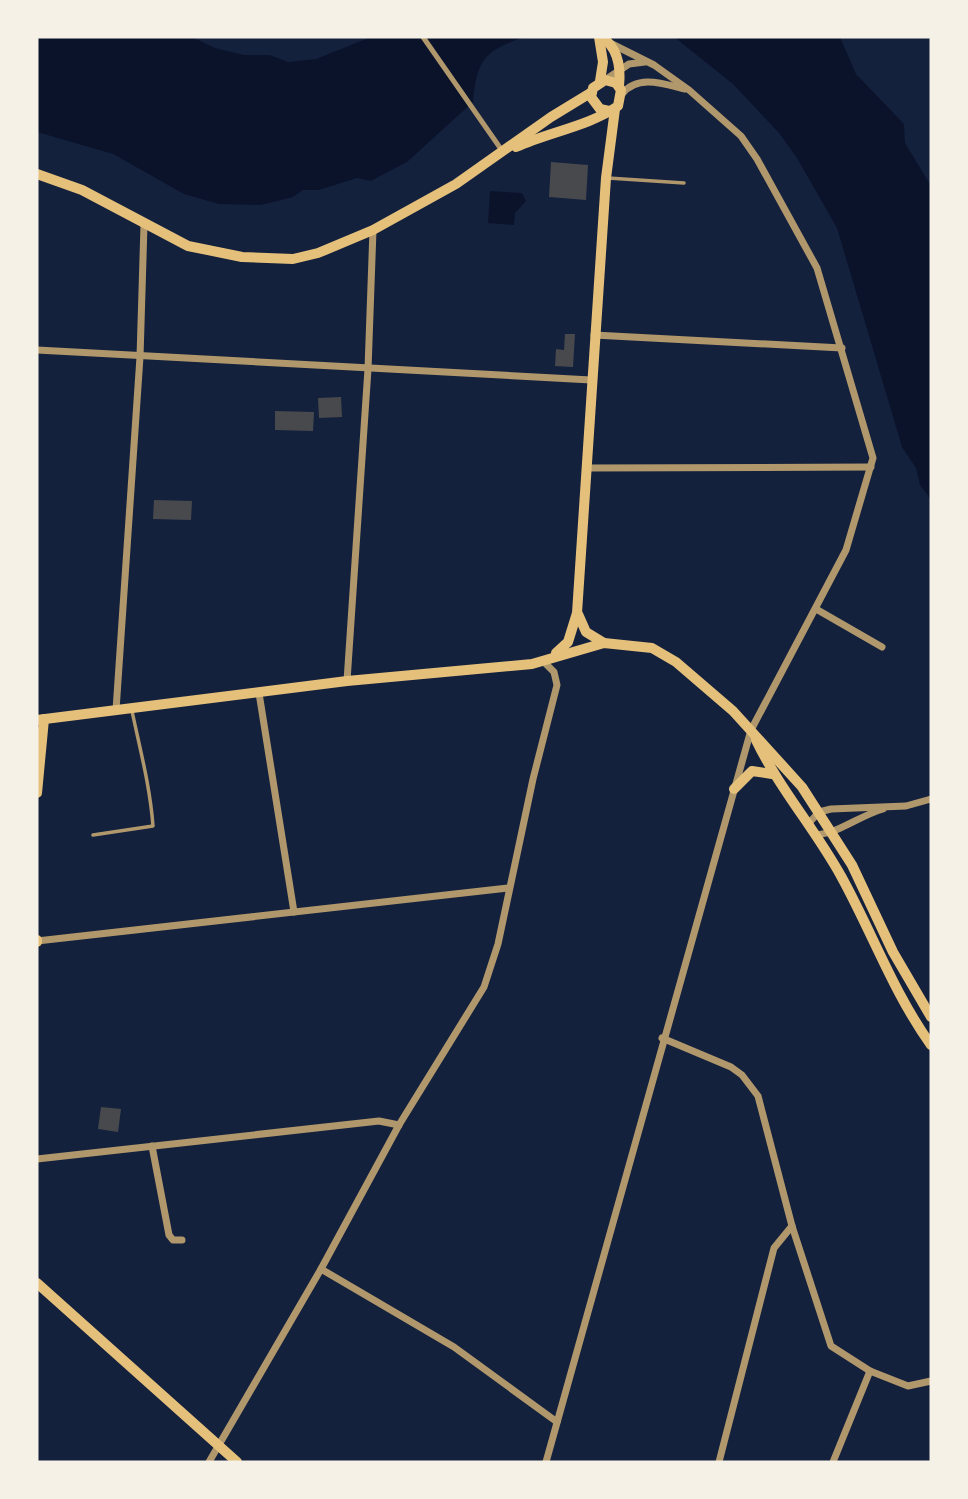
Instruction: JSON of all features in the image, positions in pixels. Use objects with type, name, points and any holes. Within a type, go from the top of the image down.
[{"type":"main road","points":[[37,174],[82,190],[144,225],[202,250],[271,261],[318,253],[373,230],[503,153],[612,110],[621,103],[620,69],[616,53],[603,38]]},
{"type":"main road","points":[[503,153],[529,131],[592,92],[603,81],[603,38]]},
{"type":"main road","points":[[603,81],[621,90]]},
{"type":"main road","points":[[592,92],[596,106],[612,110]]},
{"type":"main road","points":[[544,662],[568,642],[577,613],[588,468],[594,335],[612,110]]},
{"type":"main road","points":[[577,613],[586,632],[604,643]]},
{"type":"main road","points":[[37,793],[40,719],[347,681],[544,662],[604,643],[636,645],[663,653],[723,702],[785,765],[834,833],[859,878],[893,952],[931,1017]]},
{"type":"main road","points":[[751,730],[772,774],[817,835],[848,891],[889,976],[931,1045]]},
{"type":"main road","points":[[734,789],[752,771],[772,774]]},
{"type":"main road","points":[[37,1283],[237,1462]]},
{"type":"street","points":[[423,37],[503,153]]},
{"type":"street","points":[[546,1462],[567,1394],[662,1038],[751,730],[816,609],[854,530],[871,467],[871,445],[808,247],[757,159],[734,129],[689,90],[649,62],[623,52],[603,38]]},
{"type":"street","points":[[603,81],[629,64],[649,62]]},
{"type":"street","points":[[621,90],[647,82],[689,90]]},
{"type":"street","points":[[116,710],[140,357],[144,225]]},
{"type":"street","points":[[347,681],[368,369],[373,230]]},
{"type":"street","points":[[594,335],[842,348]]},
{"type":"street","points":[[37,350],[591,380]]},
{"type":"street","points":[[588,468],[871,467]]},
{"type":"street","points":[[816,609],[882,647]]},
{"type":"street","points":[[209,1462],[321,1269],[399,1125],[484,987],[498,944],[508,888],[556,685],[554,671],[544,662]]},
{"type":"street","points":[[258,693],[293,912]]},
{"type":"street","points":[[817,835],[834,833],[859,817],[890,807],[931,799]]},
{"type":"street","points":[[809,823],[819,812],[844,807],[890,807]]},
{"type":"street","points":[[37,941],[508,888]]},
{"type":"street","points":[[662,1038],[731,1067],[751,1085],[762,1107],[792,1226],[831,1346],[870,1371],[908,1386],[931,1381]]},
{"type":"street","points":[[37,1159],[379,1121],[399,1125]]},
{"type":"street","points":[[152,1146],[169,1235],[173,1240],[182,1240]]},
{"type":"street","points":[[719,1462],[774,1248],[792,1226]]},
{"type":"street","points":[[321,1269],[454,1347],[557,1422]]},
{"type":"street","points":[[833,1462],[870,1371]]},
{"type":"lane","points":[[606,178],[684,183]]},
{"type":"lane","points":[[93,835],[153,826],[150,789],[138,746],[132,709]]},
{"type":"water","points":[[37,37],[192,37],[215,48],[244,55],[270,55],[288,62],[316,59],[371,37],[524,37],[500,47],[485,59],[477,76],[473,102],[407,162],[371,181],[357,178],[319,190],[303,190],[293,197],[261,205],[219,204],[184,194],[113,154],[37,132]]},
{"type":"water","points":[[674,37],[840,37],[856,74],[904,124],[905,143],[931,186],[931,500],[920,485],[916,468],[902,447],[837,228],[797,158],[779,133],[733,84]]},
{"type":"water","points":[[490,191],[522,193],[526,201],[515,213],[514,225],[488,223]]},
{"type":"building","points":[[551,162],[588,165],[586,200],[549,197]]},
{"type":"building","points":[[565,334],[575,334],[573,367],[555,366],[556,349],[564,350]]},
{"type":"building","points":[[341,397],[342,417],[319,418],[318,398]]},
{"type":"building","points":[[275,411],[314,412],[313,431],[275,430]]},
{"type":"building","points":[[154,500],[192,501],[191,520],[153,519]]},
{"type":"building","points":[[101,1107],[121,1109],[118,1132],[98,1129]]}]
